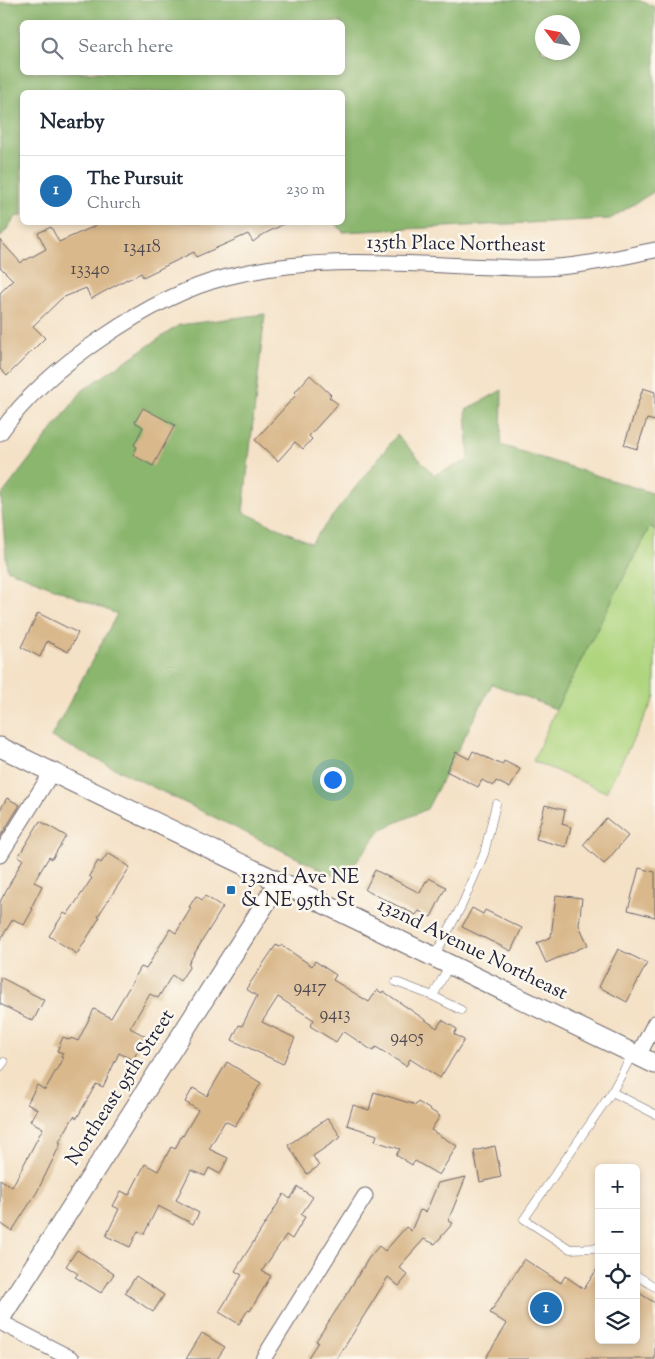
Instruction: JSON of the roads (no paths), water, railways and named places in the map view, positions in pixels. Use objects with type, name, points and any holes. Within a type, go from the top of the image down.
[{"type":"street","name":"135th Place Northeast","points":[[0,433],[40,386],[77,354],[124,322],[174,295],[225,277],[277,266],[316,263],[565,267],[655,250]]},
{"type":"street","name":"132nd Avenue Northeast","points":[[0,747],[655,1064]]},
{"type":"street","points":[[0,855],[52,772]]},
{"type":"street","name":"Northeast 95th Street","points":[[0,1320],[279,882]]},
{"type":"street","points":[[636,1054],[655,1023]]},
{"type":"street","points":[[263,1359],[365,1196]]},
{"type":"street","points":[[0,1320],[72,1359]]},
{"type":"lane","points":[[434,996],[442,960],[462,905],[484,854],[496,804]]},
{"type":"lane","points":[[396,982],[434,996],[461,1010]]},
{"type":"lane","points":[[595,1248],[570,1249],[524,1219],[636,1054]]},
{"type":"lane","points":[[612,1092],[655,1114]]},
{"type":"lane","points":[[640,1277],[655,1287]]},
{"type":"place","name":"132nd Ave NE & NE 95th St","points":[[231,890]]},
{"type":"place","name":"The Pursuit","points":[[546,1308]]}]
